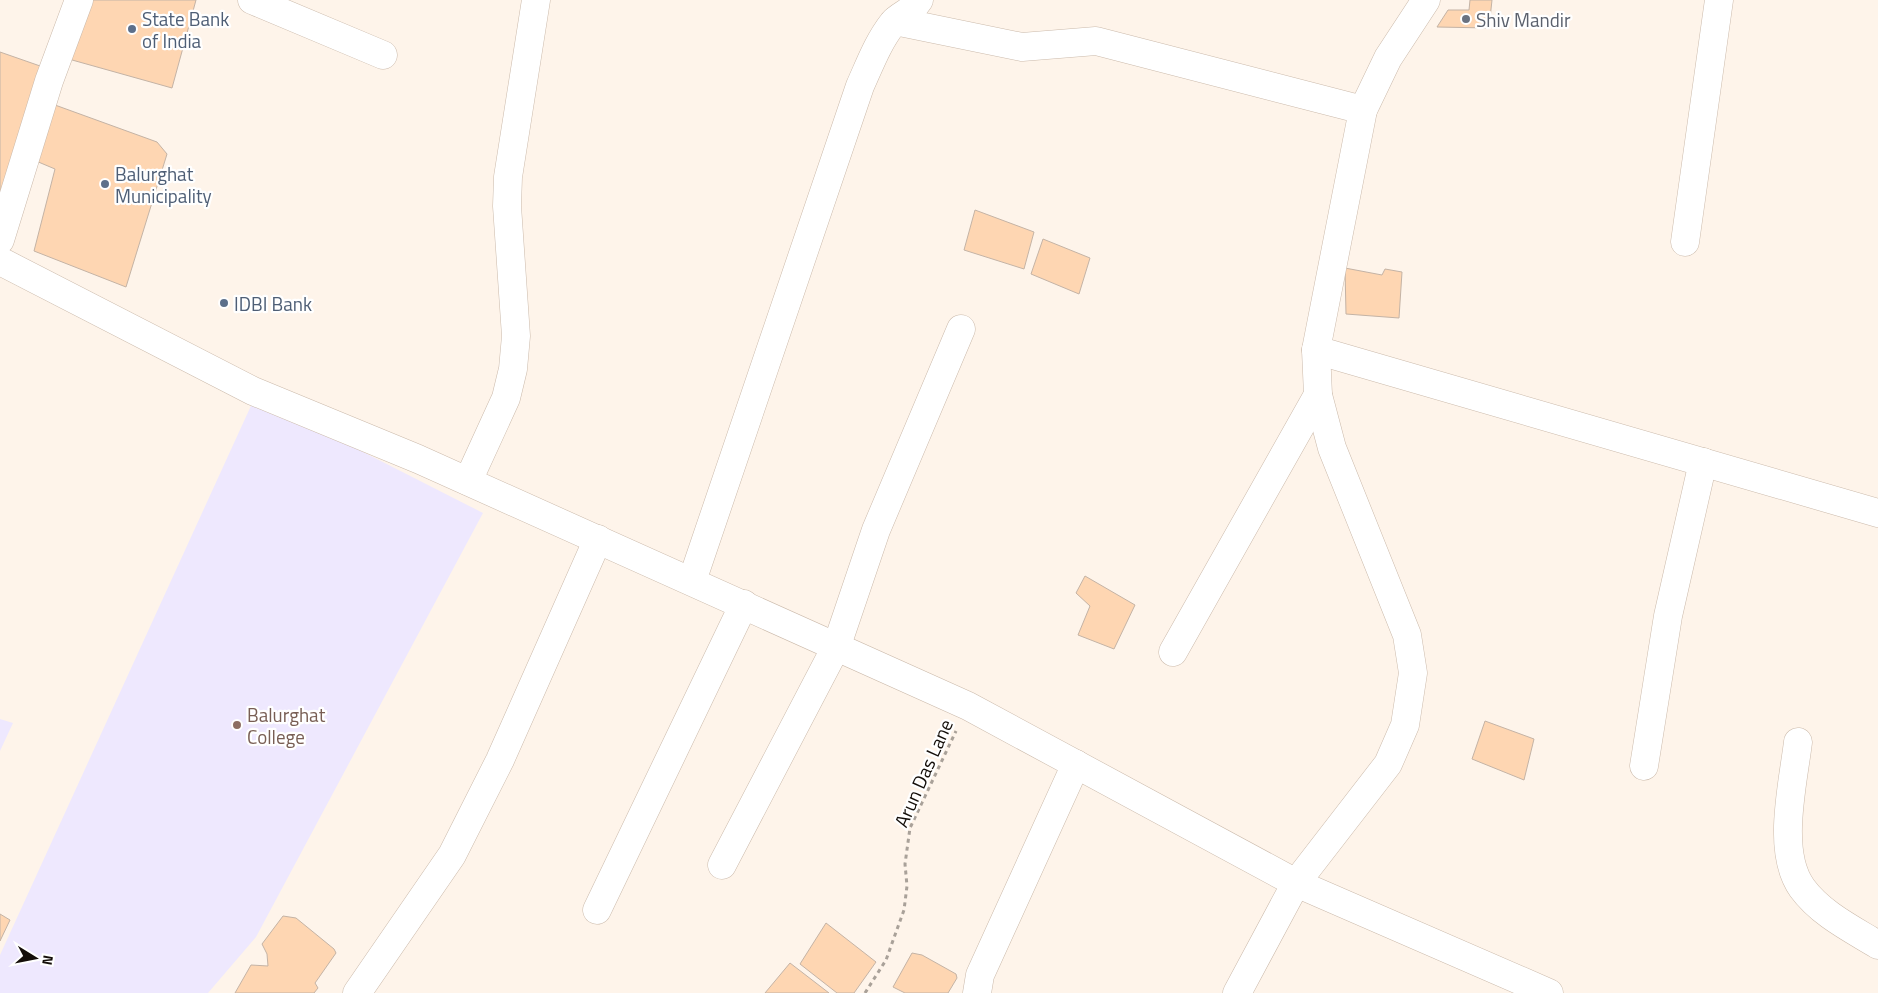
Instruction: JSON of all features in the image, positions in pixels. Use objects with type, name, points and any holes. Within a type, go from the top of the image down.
[{"type":"street","points":[[0,240],[50,81],[79,0]]},
{"type":"street","points":[[252,0],[383,56]]},
{"type":"street","points":[[468,481],[506,398],[513,369],[516,336],[507,206],[508,176],[536,0]]},
{"type":"street","points":[[692,581],[860,86],[880,40],[895,21],[912,10],[919,0]]},
{"type":"street","points":[[1237,993],[1296,883],[1388,764],[1405,725],[1412,673],[1407,635],[1332,448],[1318,395],[1316,350],[1363,110],[1388,58],[1426,0]]},
{"type":"street","points":[[1685,242],[1719,0]]},
{"type":"street","points":[[895,21],[1022,47],[1096,41],[1363,110]]},
{"type":"street","points":[[0,261],[253,391],[468,481],[837,645],[968,706],[1296,883],[1509,985],[1549,993]]},
{"type":"street","points":[[722,865],[837,645],[876,530],[961,329]]},
{"type":"street","points":[[1316,350],[1878,513]]},
{"type":"street","points":[[1173,652],[1318,395]]},
{"type":"street","points":[[1644,766],[1668,616],[1703,462]]},
{"type":"street","points":[[357,993],[452,855],[500,760],[598,539]]},
{"type":"street","points":[[597,910],[744,604]]},
{"type":"street","points":[[1798,742],[1788,846],[1792,869],[1802,888],[1825,911],[1878,945]]},
{"type":"street","points":[[977,993],[980,975],[1076,764]]},
{"type":"path","name":"Arun Das Lane","points":[[865,993],[886,960],[904,910],[907,886],[905,864],[910,828],[968,706]]},
{"type":"shaded area","name":"Balurghat College","points":[[255,397],[483,513],[256,937],[208,993],[0,993],[0,955]]},
{"type":"shaded area","points":[[0,719],[13,723],[0,751]]},
{"type":"building","name":"State Bank of India","points":[[87,0],[196,0],[172,88],[65,58]]},
{"type":"building","name":"Shiv Mandir","points":[[1470,0],[1492,0],[1489,28],[1437,27],[1448,10],[1469,10]]},
{"type":"building","points":[[0,52],[43,67],[0,214]]},
{"type":"building","name":"Balurghat Municipality","points":[[55,105],[157,142],[167,154],[126,287],[34,251],[55,169],[36,161]]},
{"type":"building","points":[[975,210],[1034,232],[1024,269],[964,250]]},
{"type":"building","points":[[1043,239],[1090,258],[1079,294],[1031,274]]},
{"type":"building","points":[[1345,268],[1382,275],[1385,269],[1402,272],[1399,318],[1346,314]]},
{"type":"building","points":[[1085,576],[1135,605],[1114,649],[1078,635],[1090,606],[1076,593]]},
{"type":"building","points":[[1485,721],[1534,739],[1524,780],[1472,759]]},
{"type":"building","points":[[0,914],[10,920],[0,941]]},
{"type":"building","points":[[283,916],[296,918],[334,949],[336,953],[315,983],[318,988],[314,993],[235,993],[251,965],[268,966],[267,954],[262,944]]},
{"type":"building","points":[[826,923],[876,962],[854,993],[837,993],[800,964]]},
{"type":"building","points":[[912,953],[922,955],[956,974],[957,978],[948,993],[905,993],[893,987]]},
{"type":"building","points":[[790,963],[829,993],[765,993]]},
{"type":"place","name":"Shiv Mandir","points":[[1466,19]]},
{"type":"place","name":"State Bank of India","points":[[132,29]]},
{"type":"place","name":"Balurghat Municipality","points":[[105,184]]},
{"type":"place","name":"IDBI Bank","points":[[224,303]]},
{"type":"place","name":"Balurghat College","points":[[237,725]]}]
